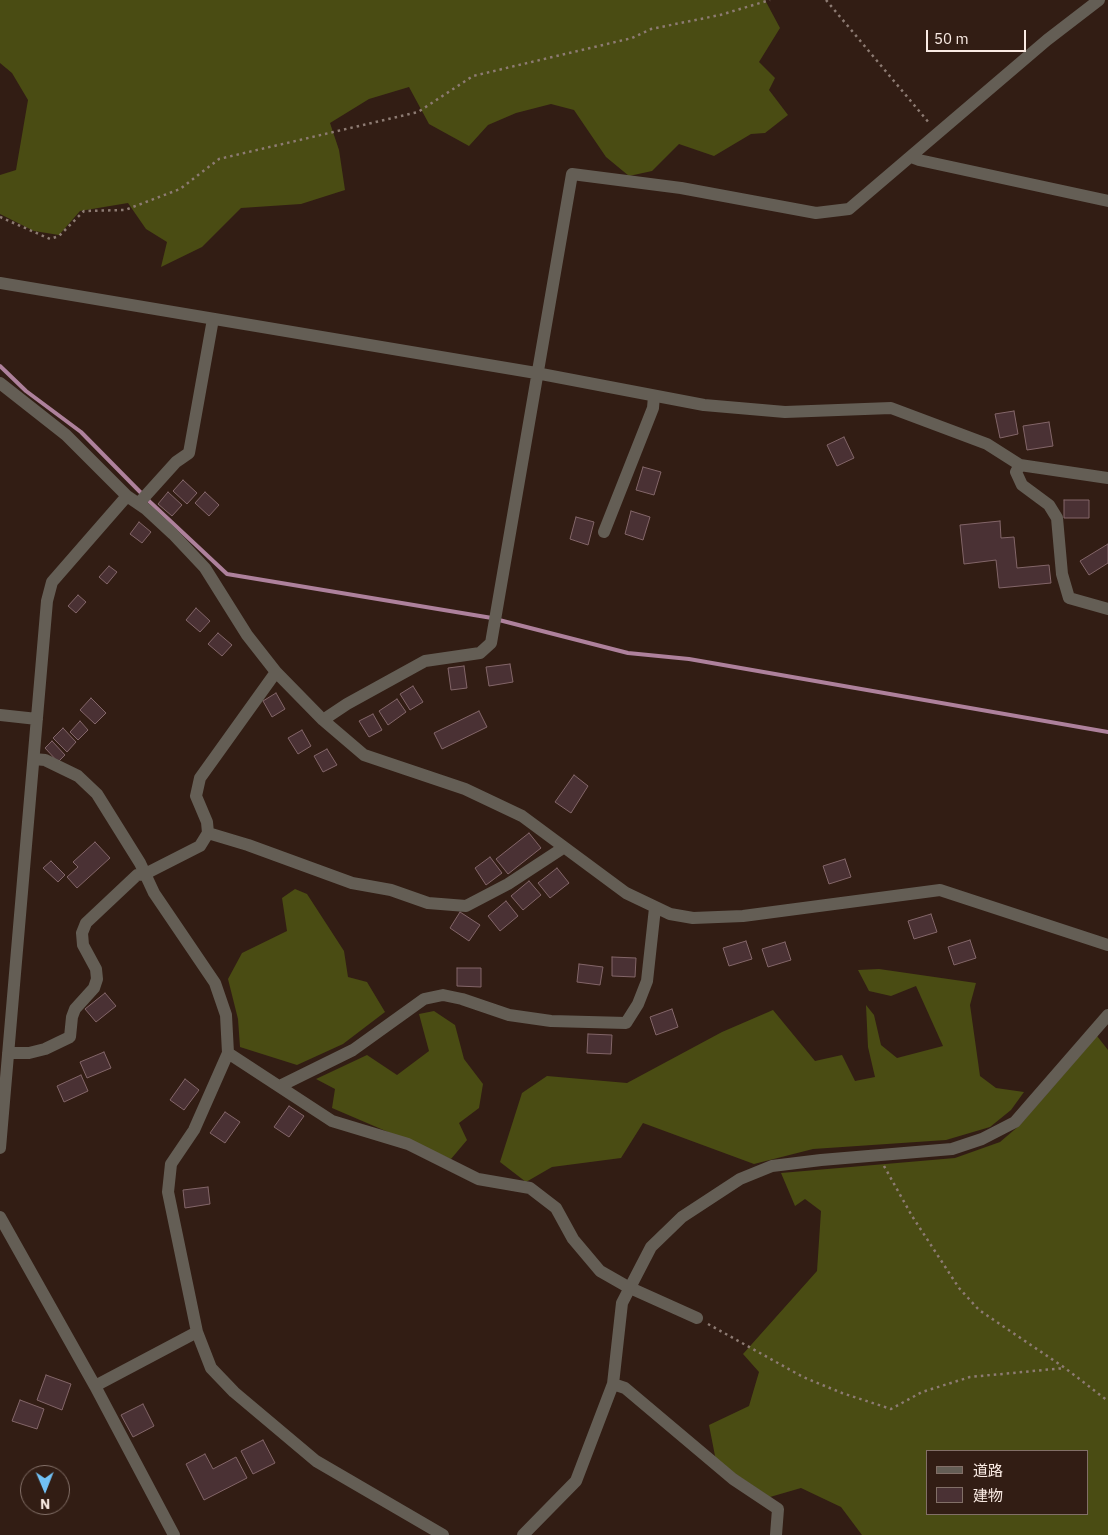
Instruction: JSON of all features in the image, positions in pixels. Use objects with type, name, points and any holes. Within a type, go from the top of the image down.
[{"type":"street","points":[[323,720],[346,704],[425,662],[480,653],[491,643],[536,373],[572,174],[680,188],[816,213],[849,209],[1047,40],[1099,0]]},
{"type":"street","points":[[911,157],[1108,201]]},
{"type":"street","points":[[0,283],[536,373],[704,405],[785,412],[891,408],[987,444],[1020,465],[1108,478]]},
{"type":"street","points":[[139,504],[176,462],[189,453],[213,319]]},
{"type":"street","points":[[0,383],[66,435],[127,496],[139,504],[205,568],[247,635],[276,672],[323,720],[364,755],[465,790],[522,816],[626,893],[655,908],[670,914],[693,918],[743,916],[940,890],[1108,945]]},
{"type":"street","points":[[604,532],[653,408],[654,396]]},
{"type":"street","points":[[1020,465],[1016,472],[1022,485],[1049,505],[1057,518],[1062,574],[1069,598],[1108,609]]},
{"type":"street","points":[[0,1148],[48,601],[52,582],[127,496]]},
{"type":"street","points":[[8,1053],[37,1051],[70,1037],[72,1017],[75,1009],[94,988],[97,979],[96,969],[83,944],[82,933],[86,923],[136,875],[145,874],[200,846],[208,833],[207,822],[196,796],[200,778],[276,672]]},
{"type":"street","points":[[0,715],[37,719]]},
{"type":"street","points":[[34,759],[45,760],[78,776],[97,794],[145,874],[154,893],[215,983],[226,1015],[228,1053],[194,1130],[171,1164],[168,1192],[197,1332],[211,1368],[234,1392],[316,1461],[443,1535]]},
{"type":"street","points":[[208,833],[248,845],[352,883],[392,890],[428,903],[466,906],[508,884],[563,848]]},
{"type":"street","points":[[280,1086],[353,1050],[424,999],[434,997],[443,996],[462,999],[509,1015],[551,1021],[626,1023],[638,1004],[647,981],[655,908]]},
{"type":"street","points":[[524,1535],[576,1481],[613,1384],[622,1303],[628,1287],[651,1247],[682,1217],[740,1179],[772,1166],[952,1149],[982,1139],[1015,1122],[1108,1015]]},
{"type":"street","points":[[228,1053],[332,1121],[408,1144],[478,1179],[530,1188],[556,1208],[573,1239],[600,1271],[628,1287],[697,1318]]},
{"type":"street","points":[[0,1217],[95,1386],[174,1535]]},
{"type":"street","points":[[95,1386],[197,1332]]},
{"type":"street","points":[[613,1384],[625,1388],[732,1479],[778,1509],[776,1535]]},
{"type":"path","points":[[0,217],[50,239],[59,236],[84,211],[125,210],[180,189],[219,159],[418,112],[474,76],[632,38],[652,29],[720,15],[770,0]]},
{"type":"path","points":[[826,0],[939,134]]},
{"type":"path","points":[[878,1156],[912,1216],[959,1288],[980,1310],[1065,1368],[1108,1401]]},
{"type":"path","points":[[697,1318],[803,1377],[842,1393],[891,1408],[922,1392],[970,1377],[1065,1368]]},
{"type":"shaded area","points":[[0,0],[765,0],[780,28],[759,62],[775,78],[769,90],[788,115],[765,133],[751,134],[714,156],[679,144],[652,171],[629,176],[606,157],[574,110],[551,104],[516,113],[488,125],[469,146],[429,124],[409,87],[369,99],[330,123],[339,150],[345,190],[301,204],[241,208],[202,247],[161,267],[167,242],[146,229],[128,203],[80,211],[59,235],[34,231],[0,214],[0,175],[16,170],[28,100],[12,73],[0,63]]},
{"type":"shaded area","points":[[295,889],[307,894],[344,951],[348,977],[367,982],[385,1012],[343,1044],[297,1065],[240,1047],[238,1019],[228,979],[242,953],[287,931],[282,898]]},
{"type":"shaded area","points":[[879,969],[976,983],[970,1005],[980,1076],[996,1088],[1024,1092],[1011,1110],[990,1127],[946,1140],[813,1149],[754,1164],[643,1123],[621,1158],[552,1167],[526,1182],[500,1162],[522,1093],[547,1076],[627,1083],[722,1032],[773,1010],[815,1061],[842,1055],[855,1081],[875,1077],[868,1047],[866,1005],[874,1015],[881,1045],[897,1058],[943,1046],[916,986],[891,996],[869,991],[858,970]]},
{"type":"shaded area","points":[[434,1011],[455,1025],[464,1059],[483,1084],[479,1108],[459,1123],[467,1140],[451,1159],[332,1108],[335,1089],[316,1079],[367,1055],[397,1075],[429,1051],[419,1014]]},
{"type":"shaded area","points":[[1097,1036],[1108,1050],[1108,1535],[862,1535],[841,1507],[801,1488],[770,1497],[716,1461],[709,1425],[749,1406],[759,1372],[743,1354],[817,1271],[821,1211],[805,1199],[795,1206],[781,1173],[955,1158],[1000,1142],[1020,1125]]},
{"type":"building","points":[[1014,411],[1018,434],[1000,438],[995,414]]},
{"type":"building","points":[[1049,422],[1053,446],[1027,450],[1023,426]]},
{"type":"building","points":[[844,437],[854,458],[837,466],[827,445]]},
{"type":"building","points":[[643,467],[661,472],[654,495],[636,490]]},
{"type":"building","points":[[183,480],[197,493],[187,504],[173,491]]},
{"type":"building","points":[[168,492],[182,505],[172,516],[158,504]]},
{"type":"building","points":[[205,492],[219,505],[209,516],[195,503]]},
{"type":"building","points":[[1064,500],[1089,500],[1089,518],[1064,518]]},
{"type":"building","points":[[631,511],[650,517],[643,540],[625,534]]},
{"type":"building","points":[[576,517],[594,522],[588,545],[570,539]]},
{"type":"building","points":[[1000,521],[1001,538],[1014,537],[1017,568],[1049,565],[1051,583],[999,588],[996,560],[964,564],[960,525]]},
{"type":"building","points":[[139,522],[151,532],[142,543],[130,534]]},
{"type":"building","points":[[1108,544],[1108,563],[1089,575],[1080,561]]},
{"type":"building","points":[[109,566],[117,572],[107,584],[99,577]]},
{"type":"building","points":[[78,595],[86,602],[76,613],[68,606]]},
{"type":"building","points":[[196,608],[210,621],[200,632],[186,620]]},
{"type":"building","points":[[218,633],[232,645],[222,656],[208,644]]},
{"type":"building","points":[[510,664],[513,682],[489,686],[486,667]]},
{"type":"building","points":[[464,666],[467,688],[451,690],[448,668]]},
{"type":"building","points":[[413,686],[423,702],[410,710],[400,694]]},
{"type":"building","points":[[276,693],[285,709],[272,717],[263,701]]},
{"type":"building","points":[[91,698],[106,713],[95,724],[80,710]]},
{"type":"building","points":[[397,699],[406,712],[388,725],[379,711]]},
{"type":"building","points":[[479,711],[487,727],[442,749],[434,733]]},
{"type":"building","points":[[373,714],[382,730],[369,737],[359,721]]},
{"type":"building","points":[[80,721],[88,730],[78,740],[70,732]]},
{"type":"building","points":[[63,728],[76,742],[67,752],[53,738]]},
{"type":"building","points":[[302,730],[311,746],[298,754],[288,738]]},
{"type":"building","points":[[52,741],[65,755],[58,762],[45,748]]},
{"type":"building","points":[[327,749],[337,765],[323,772],[314,756]]},
{"type":"building","points":[[574,775],[588,786],[571,813],[555,802]]},
{"type":"building","points":[[529,833],[541,848],[508,874],[496,859]]},
{"type":"building","points":[[95,842],[110,858],[77,888],[67,877],[78,867],[73,862]]},
{"type":"building","points":[[490,857],[502,873],[486,885],[475,868]]},
{"type":"building","points":[[845,859],[851,877],[829,884],[823,866]]},
{"type":"building","points":[[51,861],[65,875],[58,882],[43,868]]},
{"type":"building","points":[[557,868],[569,883],[550,898],[538,883]]},
{"type":"building","points":[[529,881],[541,895],[523,910],[511,896]]},
{"type":"building","points":[[506,901],[518,916],[500,931],[488,916]]},
{"type":"building","points":[[460,912],[480,925],[469,941],[450,928]]},
{"type":"building","points":[[931,914],[937,932],[914,939],[908,921]]},
{"type":"building","points":[[970,940],[976,958],[954,965],[948,947]]},
{"type":"building","points":[[746,941],[752,959],[729,966],[723,948]]},
{"type":"building","points":[[785,942],[791,960],[768,967],[762,949]]},
{"type":"building","points":[[612,957],[636,958],[635,977],[612,976]]},
{"type":"building","points":[[579,964],[603,967],[600,985],[577,982]]},
{"type":"building","points":[[457,968],[481,968],[481,987],[457,986]]},
{"type":"building","points":[[105,993],[116,1006],[96,1022],[85,1009]]},
{"type":"building","points":[[672,1009],[678,1027],[656,1035],[650,1017]]},
{"type":"building","points":[[588,1034],[612,1035],[611,1054],[587,1053]]},
{"type":"building","points":[[104,1052],[111,1068],[87,1078],[80,1062]]},
{"type":"building","points":[[81,1075],[88,1091],[64,1102],[57,1086]]},
{"type":"building","points":[[185,1079],[199,1090],[184,1110],[170,1100]]},
{"type":"building","points":[[289,1106],[304,1116],[289,1137],[274,1127]]},
{"type":"building","points":[[225,1112],[240,1122],[225,1143],[210,1133]]},
{"type":"building","points":[[208,1187],[210,1204],[185,1208],[183,1190]]},
{"type":"building","points":[[46,1375],[71,1384],[62,1410],[37,1400]]},
{"type":"building","points":[[20,1400],[44,1409],[37,1429],[12,1421]]},
{"type":"building","points":[[143,1404],[154,1426],[133,1437],[121,1415]]},
{"type":"building","points":[[263,1440],[275,1463],[253,1474],[241,1451]]},
{"type":"building","points":[[205,1454],[213,1469],[236,1457],[247,1478],[204,1500],[186,1464]]},
{"type":"waterway","points":[[0,366],[26,391],[81,432],[150,502],[227,574],[492,618]]},
{"type":"waterway","points":[[499,620],[628,653],[689,659],[1108,732]]}]
